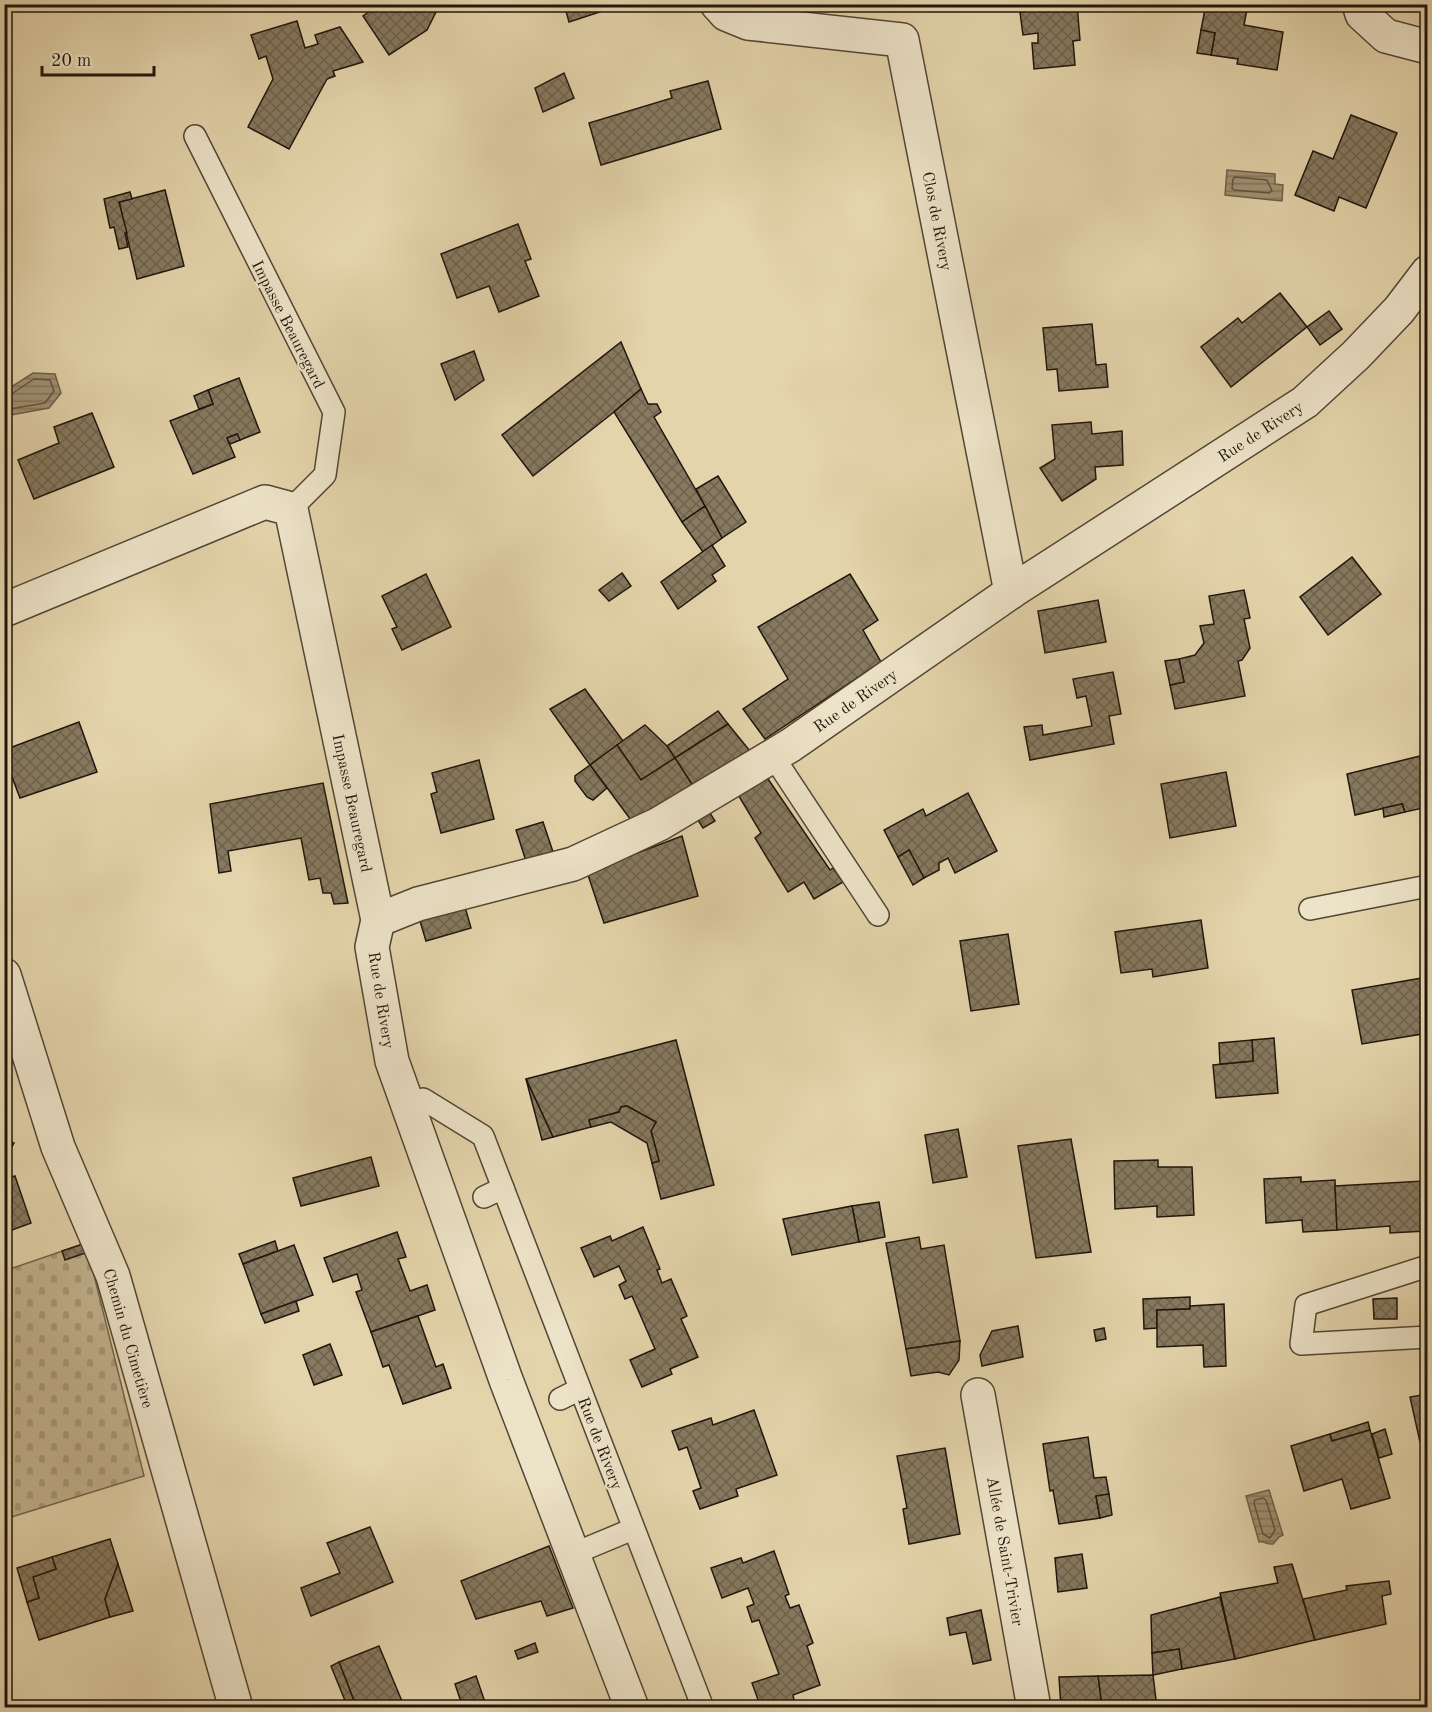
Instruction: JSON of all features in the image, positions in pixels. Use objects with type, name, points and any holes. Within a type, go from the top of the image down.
[{"type":"street","name":"Clos de Rivery","points":[[717,4],[726,14],[748,23],[902,40],[1011,592]]},
{"type":"street","points":[[1359,4],[1362,14],[1386,36],[1428,47]]},
{"type":"street","name":"Rue de Rivery","points":[[632,1707],[506,1380],[392,1061],[372,947],[378,920],[418,904],[573,864],[659,824],[773,756],[1011,592],[1305,402],[1356,355],[1399,310],[1428,272]]},
{"type":"street","points":[[4,610],[265,502],[291,509]]},
{"type":"street","name":"Impasse Beauregard","points":[[291,509],[378,920]]},
{"type":"street","name":"Chemin du Cimetière","points":[[4,975],[58,1147],[113,1276],[236,1707]]},
{"type":"street","name":"Allée de Saint-Trivier","points":[[978,1395],[1034,1707]]},
{"type":"lane","name":"Impasse Beauregard","points":[[195,136],[333,412],[325,475],[291,509]]},
{"type":"lane","points":[[773,756],[878,915]]},
{"type":"lane","points":[[1310,909],[1428,886]]},
{"type":"lane","name":"Rue de Rivery","points":[[407,1104],[423,1099],[483,1136],[494,1192],[580,1389],[703,1707]]},
{"type":"lane","points":[[1428,1266],[1306,1305],[1301,1344],[1428,1336]]},
{"type":"lane","points":[[560,1399],[580,1389]]},
{"type":"lane","points":[[573,1554],[633,1529]]},
{"type":"green space","points":[[86,1243],[144,1476],[5,1519],[4,1271]]},
{"type":"water","points":[[1227,170],[1275,174],[1275,184],[1283,185],[1282,201],[1225,195]]},
{"type":"water","points":[[33,373],[55,374],[61,393],[49,408],[5,416],[5,391]]},
{"type":"water","points":[[1269,1490],[1283,1535],[1273,1544],[1259,1542],[1246,1496]]},
{"type":"building","points":[[380,4],[440,4],[427,30],[389,55],[363,16]]},
{"type":"building","points":[[564,4],[624,4],[569,22]]},
{"type":"building","points":[[1035,4],[1077,4],[1080,40],[1073,41],[1075,65],[1034,69],[1032,43],[1038,43],[1038,33],[1023,35],[1020,12],[1035,10]]},
{"type":"building","points":[[1206,4],[1248,4],[1244,25],[1283,32],[1277,70],[1237,64],[1238,59],[1211,55],[1215,33],[1201,30]]},
{"type":"building","points":[[297,21],[305,48],[318,44],[315,35],[340,27],[363,62],[333,71],[335,76],[327,79],[289,149],[248,127],[273,79],[266,56],[259,59],[251,35]]},
{"type":"building","points":[[1201,30],[1215,33],[1211,55],[1197,53]]},
{"type":"building","points":[[564,73],[574,98],[543,112],[535,88]]},
{"type":"building","points":[[708,81],[721,129],[601,165],[589,123],[672,98],[670,91]]},
{"type":"building","points":[[1351,115],[1397,133],[1366,208],[1339,197],[1334,211],[1295,195],[1313,151],[1333,159]]},
{"type":"building","points":[[165,190],[184,266],[137,279],[119,202]]},
{"type":"building","points":[[130,192],[132,199],[119,202],[128,247],[119,249],[114,227],[110,228],[104,199]]},
{"type":"building","points":[[518,224],[531,259],[525,261],[539,296],[499,312],[489,286],[457,298],[441,254]]},
{"type":"building","points":[[1280,293],[1307,327],[1231,387],[1201,347],[1238,318],[1242,323]]},
{"type":"building","points":[[1329,311],[1342,329],[1320,345],[1307,327]]},
{"type":"building","points":[[1092,324],[1096,365],[1106,364],[1108,387],[1059,391],[1057,369],[1047,370],[1043,328]]},
{"type":"building","points":[[621,342],[641,389],[533,476],[502,435]]},
{"type":"building","points":[[474,351],[484,380],[455,400],[441,364]]},
{"type":"building","points":[[239,378],[260,432],[240,440],[237,434],[227,438],[235,457],[193,474],[170,421],[213,404],[208,390]]},
{"type":"building","points":[[641,389],[648,404],[657,404],[661,412],[654,417],[705,506],[682,522],[614,412]]},
{"type":"building","points":[[208,390],[213,404],[199,409],[194,396]]},
{"type":"building","points":[[92,413],[114,467],[34,499],[18,460],[59,443],[54,427]]},
{"type":"building","points":[[1091,422],[1092,434],[1122,431],[1123,465],[1095,467],[1096,479],[1062,501],[1040,468],[1055,459],[1052,425]]},
{"type":"building","points":[[237,434],[240,440],[230,444],[227,438]]},
{"type":"building","points":[[718,476],[746,522],[722,538],[696,489]]},
{"type":"building","points":[[705,506],[722,538],[703,552],[682,522]]},
{"type":"building","points":[[712,545],[725,566],[712,575],[716,581],[678,609],[661,582]]},
{"type":"building","points":[[1352,557],[1381,594],[1328,635],[1300,597]]},
{"type":"building","points":[[622,573],[631,586],[609,601],[599,590]]},
{"type":"building","points":[[426,574],[451,627],[402,650],[392,629],[397,627],[382,596]]},
{"type":"building","points":[[850,574],[878,620],[863,630],[881,662],[765,739],[743,709],[788,679],[758,627]]},
{"type":"building","points":[[1244,590],[1250,618],[1244,619],[1250,648],[1242,660],[1238,661],[1245,696],[1175,709],[1170,685],[1184,682],[1179,659],[1195,655],[1204,643],[1200,626],[1214,624],[1209,596]]},
{"type":"building","points":[[1098,600],[1106,642],[1045,653],[1038,611]]},
{"type":"building","points":[[1179,659],[1184,682],[1170,685],[1165,661]]},
{"type":"building","points":[[1113,672],[1121,714],[1109,716],[1114,744],[1030,760],[1024,727],[1042,725],[1043,735],[1092,726],[1086,696],[1077,698],[1073,679]]},
{"type":"building","points":[[585,689],[623,741],[590,765],[550,709]]},
{"type":"building","points":[[718,711],[728,724],[675,758],[667,746]]},
{"type":"building","points":[[79,722],[97,772],[20,798],[4,756],[4,750]]},
{"type":"building","points":[[728,724],[750,751],[693,786],[675,758]]},
{"type":"building","points":[[645,725],[667,746],[675,758],[641,780],[617,745]]},
{"type":"building","points":[[617,745],[641,780],[675,758],[693,786],[631,820],[590,765]]},
{"type":"building","points":[[1428,754],[1428,807],[1405,812],[1402,804],[1355,815],[1347,774]]},
{"type":"building","points":[[479,760],[494,819],[441,833],[431,794],[437,792],[432,773]]},
{"type":"building","points":[[590,765],[607,788],[593,800],[587,797],[575,781],[575,776]]},
{"type":"building","points":[[1226,772],[1236,826],[1170,838],[1161,784]]},
{"type":"building","points":[[766,776],[830,870],[833,868],[843,882],[814,899],[804,882],[788,892],[755,838],[761,833],[737,793]]},
{"type":"building","points":[[323,783],[348,903],[334,904],[331,893],[323,893],[320,878],[309,880],[301,838],[228,851],[231,871],[219,873],[210,804]]},
{"type":"building","points":[[968,793],[997,851],[955,873],[948,858],[939,863],[939,870],[924,878],[909,850],[898,857],[884,830],[923,809],[926,816]]},
{"type":"building","points":[[1402,804],[1405,812],[1384,817],[1383,808]]},
{"type":"building","points":[[708,810],[715,821],[703,828],[696,817]]},
{"type":"building","points":[[543,822],[553,852],[526,861],[516,830]]},
{"type":"building","points":[[682,836],[698,896],[604,923],[587,872]]},
{"type":"building","points":[[909,850],[924,878],[913,885],[898,857]]},
{"type":"building","points":[[465,907],[471,928],[426,941],[420,921]]},
{"type":"building","points":[[1201,920],[1208,968],[1153,977],[1152,969],[1121,973],[1115,932]]},
{"type":"building","points":[[1008,934],[1019,1004],[971,1011],[960,941]]},
{"type":"building","points":[[1428,977],[1428,1033],[1362,1044],[1352,990]]},
{"type":"building","points":[[1274,1038],[1278,1093],[1216,1098],[1213,1065],[1253,1061],[1252,1040]]},
{"type":"building","points":[[676,1040],[714,1185],[661,1199],[652,1163],[659,1161],[651,1131],[656,1122],[627,1106],[621,1107],[619,1112],[589,1120],[591,1127],[553,1137],[526,1079]]},
{"type":"building","points":[[1252,1040],[1253,1061],[1220,1064],[1219,1043]]},
{"type":"building","points":[[526,1079],[553,1137],[542,1140]]},
{"type":"building","points":[[627,1106],[656,1122],[651,1131],[659,1161],[652,1163],[647,1143],[611,1122],[591,1127],[589,1120],[619,1112],[621,1107]]},
{"type":"building","points":[[958,1129],[967,1177],[933,1183],[925,1135]]},
{"type":"building","points":[[4,1138],[14,1143],[4,1160]]},
{"type":"building","points":[[1071,1139],[1091,1252],[1036,1258],[1018,1146]]},
{"type":"building","points":[[371,1157],[379,1186],[301,1206],[293,1178]]},
{"type":"building","points":[[1158,1160],[1158,1167],[1192,1167],[1194,1215],[1157,1217],[1157,1206],[1115,1209],[1114,1161]]},
{"type":"building","points":[[15,1176],[31,1223],[4,1233],[4,1179]]},
{"type":"building","points":[[1301,1177],[1301,1182],[1335,1180],[1337,1230],[1303,1232],[1302,1220],[1266,1223],[1264,1179]]},
{"type":"building","points":[[1424,1181],[1426,1231],[1390,1233],[1390,1226],[1337,1230],[1335,1186]]},
{"type":"building","points":[[879,1202],[885,1237],[859,1242],[852,1206]]},
{"type":"building","points":[[852,1206],[859,1242],[792,1255],[783,1219]]},
{"type":"building","points":[[643,1227],[660,1269],[657,1270],[662,1283],[671,1279],[687,1316],[681,1319],[698,1357],[670,1369],[672,1374],[642,1387],[630,1360],[655,1349],[632,1296],[625,1299],[619,1285],[626,1281],[619,1266],[594,1277],[581,1248],[610,1236],[612,1241]]},
{"type":"building","points":[[397,1232],[406,1257],[398,1259],[410,1291],[427,1285],[435,1310],[371,1332],[356,1292],[362,1290],[357,1274],[333,1282],[324,1258]]},
{"type":"building","points":[[919,1237],[921,1249],[944,1245],[960,1341],[906,1349],[886,1243]]},
{"type":"building","points":[[275,1241],[278,1251],[243,1264],[239,1254]]},
{"type":"building","points":[[86,1243],[88,1252],[65,1260],[62,1251]]},
{"type":"building","points":[[294,1245],[313,1295],[261,1314],[243,1264]]},
{"type":"building","points":[[1190,1297],[1190,1309],[1157,1310],[1157,1328],[1144,1329],[1143,1299]]},
{"type":"building","points":[[1397,1298],[1397,1319],[1374,1319],[1373,1299]]},
{"type":"building","points":[[296,1301],[299,1311],[265,1323],[261,1314]]},
{"type":"building","points":[[1224,1304],[1226,1366],[1204,1367],[1203,1345],[1157,1347],[1157,1310],[1190,1309],[1190,1306]]},
{"type":"building","points":[[418,1316],[436,1367],[443,1364],[451,1388],[403,1404],[389,1365],[383,1367],[371,1332]]},
{"type":"building","points":[[1018,1326],[1023,1357],[982,1366],[980,1355],[992,1331]]},
{"type":"building","points":[[1104,1328],[1106,1339],[1096,1341],[1094,1330]]},
{"type":"building","points":[[960,1341],[959,1360],[949,1375],[938,1372],[911,1376],[906,1349]]},
{"type":"building","points":[[330,1344],[342,1375],[314,1385],[303,1355]]},
{"type":"building","points":[[1428,1394],[1428,1441],[1420,1442],[1410,1397]]},
{"type":"building","points":[[754,1410],[777,1475],[736,1489],[738,1496],[700,1509],[693,1491],[701,1488],[687,1447],[679,1450],[672,1431],[711,1418],[713,1425]]},
{"type":"building","points":[[1368,1422],[1370,1430],[1332,1441],[1330,1434]]},
{"type":"building","points":[[1385,1429],[1392,1454],[1379,1458],[1372,1434]]},
{"type":"building","points":[[1370,1430],[1390,1498],[1351,1509],[1342,1479],[1304,1491],[1291,1446],[1330,1434],[1332,1441]]},
{"type":"building","points":[[1088,1437],[1094,1478],[1106,1477],[1109,1494],[1096,1496],[1100,1518],[1059,1524],[1053,1490],[1050,1491],[1043,1444]]},
{"type":"building","points":[[945,1448],[960,1534],[909,1544],[903,1509],[907,1508],[897,1456]]},
{"type":"building","points":[[1109,1494],[1112,1515],[1100,1518],[1096,1496]]},
{"type":"building","points":[[370,1527],[393,1582],[311,1616],[301,1588],[340,1573],[327,1543]]},
{"type":"building","points":[[110,1539],[118,1564],[105,1599],[110,1617],[39,1640],[27,1602],[39,1598],[33,1577],[56,1569],[52,1557]]},
{"type":"building","points":[[549,1546],[573,1608],[547,1616],[541,1601],[476,1619],[461,1581]]},
{"type":"building","points":[[774,1551],[789,1594],[785,1596],[790,1608],[799,1605],[813,1643],[807,1646],[820,1685],[793,1695],[794,1700],[773,1708],[761,1708],[752,1683],[779,1674],[759,1620],[752,1622],[747,1607],[754,1604],[748,1588],[722,1598],[711,1568],[741,1558],[743,1563]]},
{"type":"building","points":[[1082,1554],[1087,1588],[1058,1592],[1055,1558]]},
{"type":"building","points":[[52,1557],[56,1569],[33,1577],[39,1598],[27,1602],[17,1568]]},
{"type":"building","points":[[118,1564],[133,1611],[110,1617],[105,1599]]},
{"type":"building","points":[[1292,1564],[1315,1640],[1235,1659],[1220,1593],[1278,1583],[1274,1567]]},
{"type":"building","points":[[1389,1581],[1391,1594],[1382,1596],[1386,1624],[1315,1640],[1303,1599],[1347,1590],[1346,1586]]},
{"type":"building","points":[[1220,1597],[1235,1659],[1182,1669],[1179,1649],[1152,1653],[1151,1615]]},
{"type":"building","points":[[981,1610],[991,1660],[973,1664],[966,1632],[950,1635],[947,1618]]},
{"type":"building","points":[[535,1643],[538,1652],[518,1659],[515,1651]]},
{"type":"building","points":[[379,1646],[404,1706],[352,1708],[356,1706],[339,1662]]},
{"type":"building","points":[[1179,1649],[1182,1669],[1153,1675],[1152,1653]]},
{"type":"building","points":[[339,1662],[356,1706],[352,1708],[348,1708],[331,1666]]},
{"type":"building","points":[[1153,1675],[1157,1708],[1102,1708],[1098,1676]]},
{"type":"building","points":[[476,1676],[487,1708],[463,1708],[455,1684]]},
{"type":"building","points":[[1098,1676],[1102,1708],[1061,1708],[1059,1677]]}]
